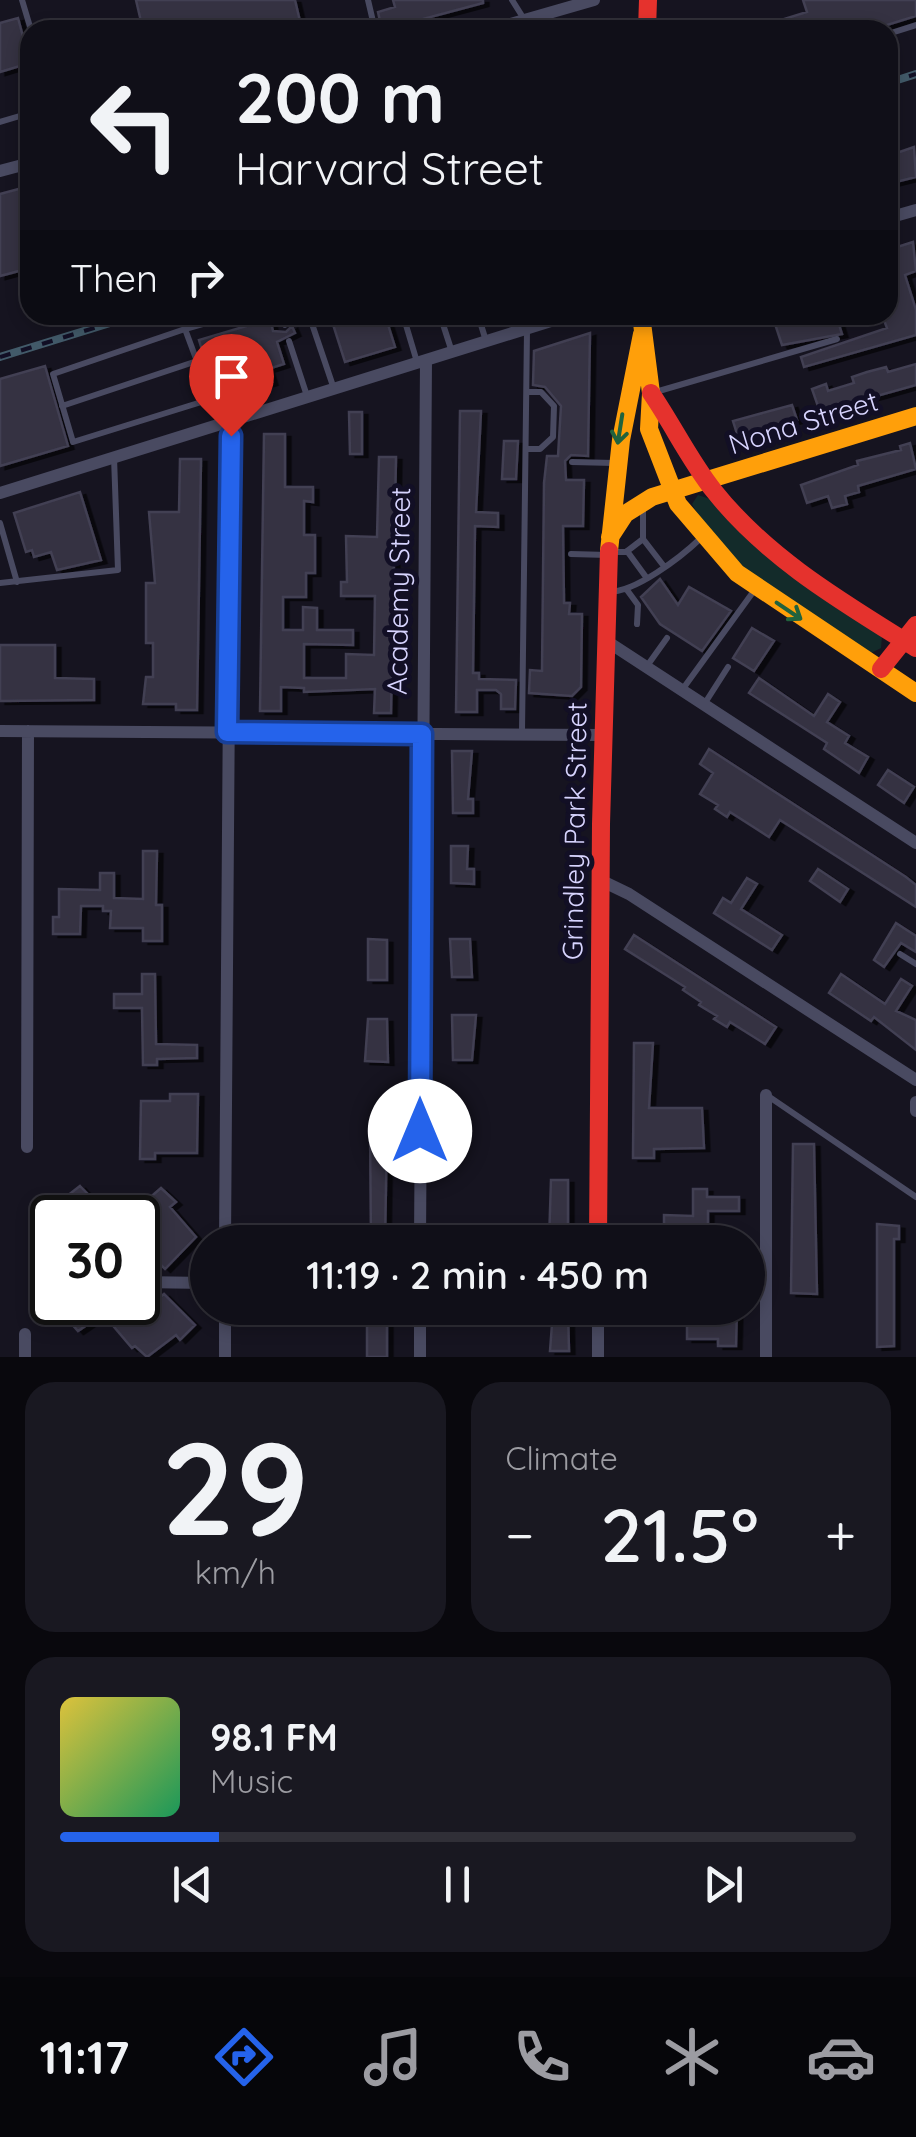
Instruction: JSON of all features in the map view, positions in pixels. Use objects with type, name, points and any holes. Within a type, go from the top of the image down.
[{"type":"street","points":[[537,20],[562,4],[594,0]]},
{"type":"street","points":[[0,493],[538,325]]},
{"type":"street","points":[[641,325],[651,393],[649,429],[670,491],[702,537],[756,587],[916,692]]},
{"type":"street","name":"Grindley Park Street","points":[[598,1225],[602,735],[608,592],[614,549],[615,462],[641,325]]},
{"type":"street","name":"Academy Street","points":[[420,1225],[422,362]]},
{"type":"street","points":[[651,393],[706,480],[764,543],[909,644]]},
{"type":"street","name":"Nona Street","points":[[706,480],[916,416]]},
{"type":"street","points":[[225,423],[225,1225]]},
{"type":"street","points":[[614,549],[625,514],[644,500],[706,480]]},
{"type":"street","points":[[881,669],[909,644],[916,625]]},
{"type":"street","points":[[606,640],[916,844]]},
{"type":"street","points":[[0,731],[602,735]]},
{"type":"street","points":[[26,1147],[28,731]]},
{"type":"street","points":[[600,880],[629,894],[916,1080]]},
{"type":"street","points":[[766,1095],[766,1357]]},
{"type":"street","points":[[916,1102],[916,1111]]},
{"type":"street","points":[[160,1282],[190,1283]]},
{"type":"street","points":[[225,1325],[225,1357]]},
{"type":"street","points":[[420,1325],[420,1357]]},
{"type":"street","points":[[598,1325],[598,1357]]},
{"type":"street","points":[[25,1334],[25,1357]]},
{"type":"lane","points":[[512,0],[534,20]]},
{"type":"lane","points":[[200,325],[53,374],[73,442],[211,398]]},
{"type":"lane","points":[[312,325],[334,389]]},
{"type":"lane","points":[[406,325],[422,362]]},
{"type":"lane","points":[[443,325],[452,352]]},
{"type":"lane","points":[[481,325],[486,341]]},
{"type":"lane","points":[[519,325],[528,392],[522,734]]},
{"type":"lane","points":[[186,329],[211,398],[225,423]]},
{"type":"lane","points":[[651,393],[837,339]]},
{"type":"lane","points":[[289,341],[308,397]]},
{"type":"lane","points":[[62,406],[197,360]]},
{"type":"lane","points":[[527,449],[540,449],[553,437],[554,406],[540,392],[528,392]]},
{"type":"lane","points":[[0,584],[118,570],[114,458]]},
{"type":"lane","points":[[572,462],[615,462]]},
{"type":"lane","points":[[644,500],[643,539],[663,565]]},
{"type":"lane","points":[[0,522],[17,582]]},
{"type":"lane","points":[[608,592],[627,590],[663,565],[675,562],[702,537]]},
{"type":"lane","points":[[571,554],[614,549],[643,539]]},
{"type":"lane","points":[[614,549],[646,576]]},
{"type":"lane","points":[[682,690],[756,587]]},
{"type":"lane","points":[[627,590],[638,605],[637,624]]},
{"type":"lane","points":[[648,666],[667,638]]},
{"type":"lane","points":[[704,704],[728,667]]},
{"type":"lane","points":[[900,954],[916,964]]},
{"type":"lane","points":[[766,1095],[916,1196]]},
{"type":"green space","points":[[698,495],[710,499],[767,557],[882,636],[881,648],[871,653],[748,571],[707,529],[692,504]]},
{"type":"building","points":[[136,0],[295,0],[300,20],[141,20]]},
{"type":"building","points":[[393,0],[483,0],[419,20],[380,20],[378,12],[395,7]]},
{"type":"building","points":[[803,0],[916,0],[916,16],[898,22],[784,20],[807,12]]},
{"type":"building","points":[[18,18],[20,66],[0,72],[0,23]]},
{"type":"building","points":[[914,147],[916,177],[898,182],[898,153]]},
{"type":"building","points":[[20,189],[20,271],[0,276],[0,194]]},
{"type":"building","points":[[913,242],[916,271],[905,275],[916,310],[916,335],[804,367],[801,357],[887,328],[886,325],[898,325],[898,247]]},
{"type":"building","points":[[250,325],[272,325],[273,331],[286,332],[292,326],[295,333],[277,342],[284,364],[268,369],[272,382],[234,394],[230,381],[213,386],[199,340]]},
{"type":"building","points":[[333,325],[388,325],[395,347],[345,362]]},
{"type":"building","points":[[775,325],[839,325],[842,334],[782,345]]},
{"type":"building","points":[[590,333],[588,456],[571,455],[565,461],[566,480],[584,480],[583,526],[563,526],[564,603],[570,603],[569,614],[582,614],[581,687],[572,696],[529,693],[530,670],[542,671],[544,483],[547,456],[558,456],[561,406],[545,387],[533,385],[534,351]]},
{"type":"building","points":[[916,364],[916,385],[820,412],[812,389],[826,384],[828,391],[854,383],[852,377],[867,372],[886,367],[888,372]]},
{"type":"building","points":[[45,366],[68,446],[0,466],[0,379]]},
{"type":"building","points":[[792,405],[797,420],[738,437],[733,421]]},
{"type":"building","points":[[460,411],[481,411],[476,512],[498,513],[498,527],[475,526],[473,673],[479,673],[479,679],[516,680],[515,709],[501,709],[501,694],[496,690],[477,690],[477,712],[456,712]]},
{"type":"building","points":[[349,412],[362,412],[362,454],[350,454]]},
{"type":"building","points":[[264,434],[285,434],[285,487],[313,487],[313,502],[304,501],[304,535],[315,535],[315,573],[306,573],[306,597],[283,597],[283,630],[303,630],[303,607],[317,608],[317,630],[353,630],[353,645],[304,644],[304,678],[346,678],[346,654],[374,655],[375,596],[341,596],[341,582],[347,582],[346,536],[377,537],[379,457],[396,457],[391,713],[374,713],[375,689],[304,692],[304,688],[281,687],[281,711],[260,711]]},
{"type":"building","points":[[504,441],[518,441],[516,479],[502,479]]},
{"type":"building","points":[[910,443],[916,469],[858,486],[859,492],[845,496],[847,504],[832,508],[828,496],[807,503],[801,485],[858,465],[857,461],[901,450],[900,446]]},
{"type":"building","points":[[180,459],[201,459],[197,710],[176,710],[176,704],[143,704],[146,677],[153,677],[153,643],[146,643],[146,583],[155,583],[149,512],[179,512]]},
{"type":"building","points":[[80,492],[101,560],[57,570],[51,552],[34,557],[32,550],[26,552],[14,513]]},
{"type":"building","points":[[660,579],[678,605],[689,587],[731,611],[702,651],[660,624],[641,597]]},
{"type":"building","points":[[752,628],[774,641],[754,671],[733,658]]},
{"type":"building","points":[[0,645],[55,645],[55,678],[94,679],[94,700],[0,701]]},
{"type":"building","points":[[759,678],[814,716],[828,694],[840,702],[827,722],[849,736],[845,743],[868,757],[859,773],[824,749],[827,743],[749,693]]},
{"type":"building","points":[[709,749],[906,877],[916,885],[916,907],[780,820],[769,837],[730,812],[727,817],[715,809],[718,805],[700,794],[713,773],[700,764]]},
{"type":"building","points":[[452,751],[472,751],[468,799],[473,799],[473,813],[453,813]]},
{"type":"building","points":[[888,770],[914,787],[904,803],[878,785]]},
{"type":"building","points":[[451,846],[468,846],[467,869],[474,869],[474,884],[451,883]]},
{"type":"building","points":[[143,851],[157,851],[156,905],[162,905],[162,941],[143,941],[143,928],[110,928],[111,911],[103,911],[103,906],[81,906],[80,934],[53,934],[53,917],[59,917],[59,889],[100,890],[100,873],[114,873],[114,898],[143,899]]},
{"type":"building","points":[[818,869],[848,889],[840,902],[810,881]]},
{"type":"building","points":[[747,878],[757,884],[741,909],[782,935],[772,950],[714,913],[723,898],[731,903]]},
{"type":"building","points":[[896,923],[916,936],[916,952],[901,943],[884,967],[874,960]]},
{"type":"building","points":[[634,935],[776,1027],[765,1044],[730,1022],[727,1027],[714,1019],[717,1016],[699,1005],[701,1002],[683,990],[685,987],[625,949]]},
{"type":"building","points":[[368,939],[387,940],[387,980],[368,980]]},
{"type":"building","points":[[450,939],[470,939],[472,977],[452,977]]},
{"type":"building","points":[[142,974],[155,974],[156,1044],[197,1045],[197,1058],[157,1059],[157,1065],[143,1065],[142,1008],[114,1008],[114,994],[142,994]]},
{"type":"building","points":[[841,974],[885,1004],[901,979],[912,986],[896,1011],[916,1020],[916,1050],[874,1017],[871,1021],[829,993]]},
{"type":"building","points":[[452,1015],[476,1015],[472,1060],[453,1060]]},
{"type":"building","points":[[368,1019],[387,1019],[388,1062],[365,1061]]},
{"type":"building","points":[[634,1043],[653,1043],[649,1108],[702,1108],[704,1148],[654,1149],[654,1158],[633,1158]]},
{"type":"building","points":[[170,1094],[198,1094],[197,1153],[155,1153],[155,1159],[140,1159],[141,1101],[170,1101]]},
{"type":"building","points":[[370,1127],[387,1127],[385,1225],[371,1225]]},
{"type":"building","points":[[793,1144],[814,1144],[817,1294],[791,1293]]},
{"type":"building","points":[[551,1180],[568,1180],[568,1225],[550,1225]]},
{"type":"building","points":[[80,1186],[89,1195],[68,1195]]},
{"type":"building","points":[[161,1188],[176,1202],[170,1207],[190,1230],[190,1243],[165,1269],[160,1264],[160,1195],[153,1195]]},
{"type":"building","points":[[693,1189],[707,1189],[707,1197],[739,1197],[739,1211],[708,1211],[708,1225],[664,1225],[664,1215],[693,1216]]},
{"type":"building","points":[[877,1224],[899,1226],[899,1239],[894,1239],[894,1346],[877,1347]]},
{"type":"building","points":[[164,1294],[190,1320],[190,1325],[195,1325],[180,1340],[176,1335],[147,1357],[135,1346],[132,1348],[112,1325],[160,1325],[160,1297]]},
{"type":"building","points":[[367,1325],[387,1325],[387,1357],[367,1357]]},
{"type":"building","points":[[552,1325],[568,1325],[569,1351],[550,1351]]},
{"type":"building","points":[[687,1325],[737,1325],[736,1346],[718,1346],[718,1339],[687,1339]]},
{"type":"railway","points":[[898,80],[916,74]]},
{"type":"railway","points":[[0,357],[104,325]]},
{"type":"traffic: slow","points":[[642,325],[651,393],[649,429],[678,504],[737,573],[916,693]]},
{"type":"traffic: slow","points":[[609,551],[621,440],[642,334]]},
{"type":"traffic: slow","points":[[610,537],[625,514],[652,497],[916,416]]},
{"type":"traffic: jam","points":[[647,20],[648,0]]},
{"type":"traffic: jam","points":[[651,393],[705,479],[758,538],[808,578],[916,648]]},
{"type":"traffic: jam","points":[[598,1225],[601,824],[609,551]]},
{"type":"traffic: jam","points":[[881,669],[916,625]]},
{"type":"route","points":[[231,436],[227,732],[422,734],[420,1131]]}]
